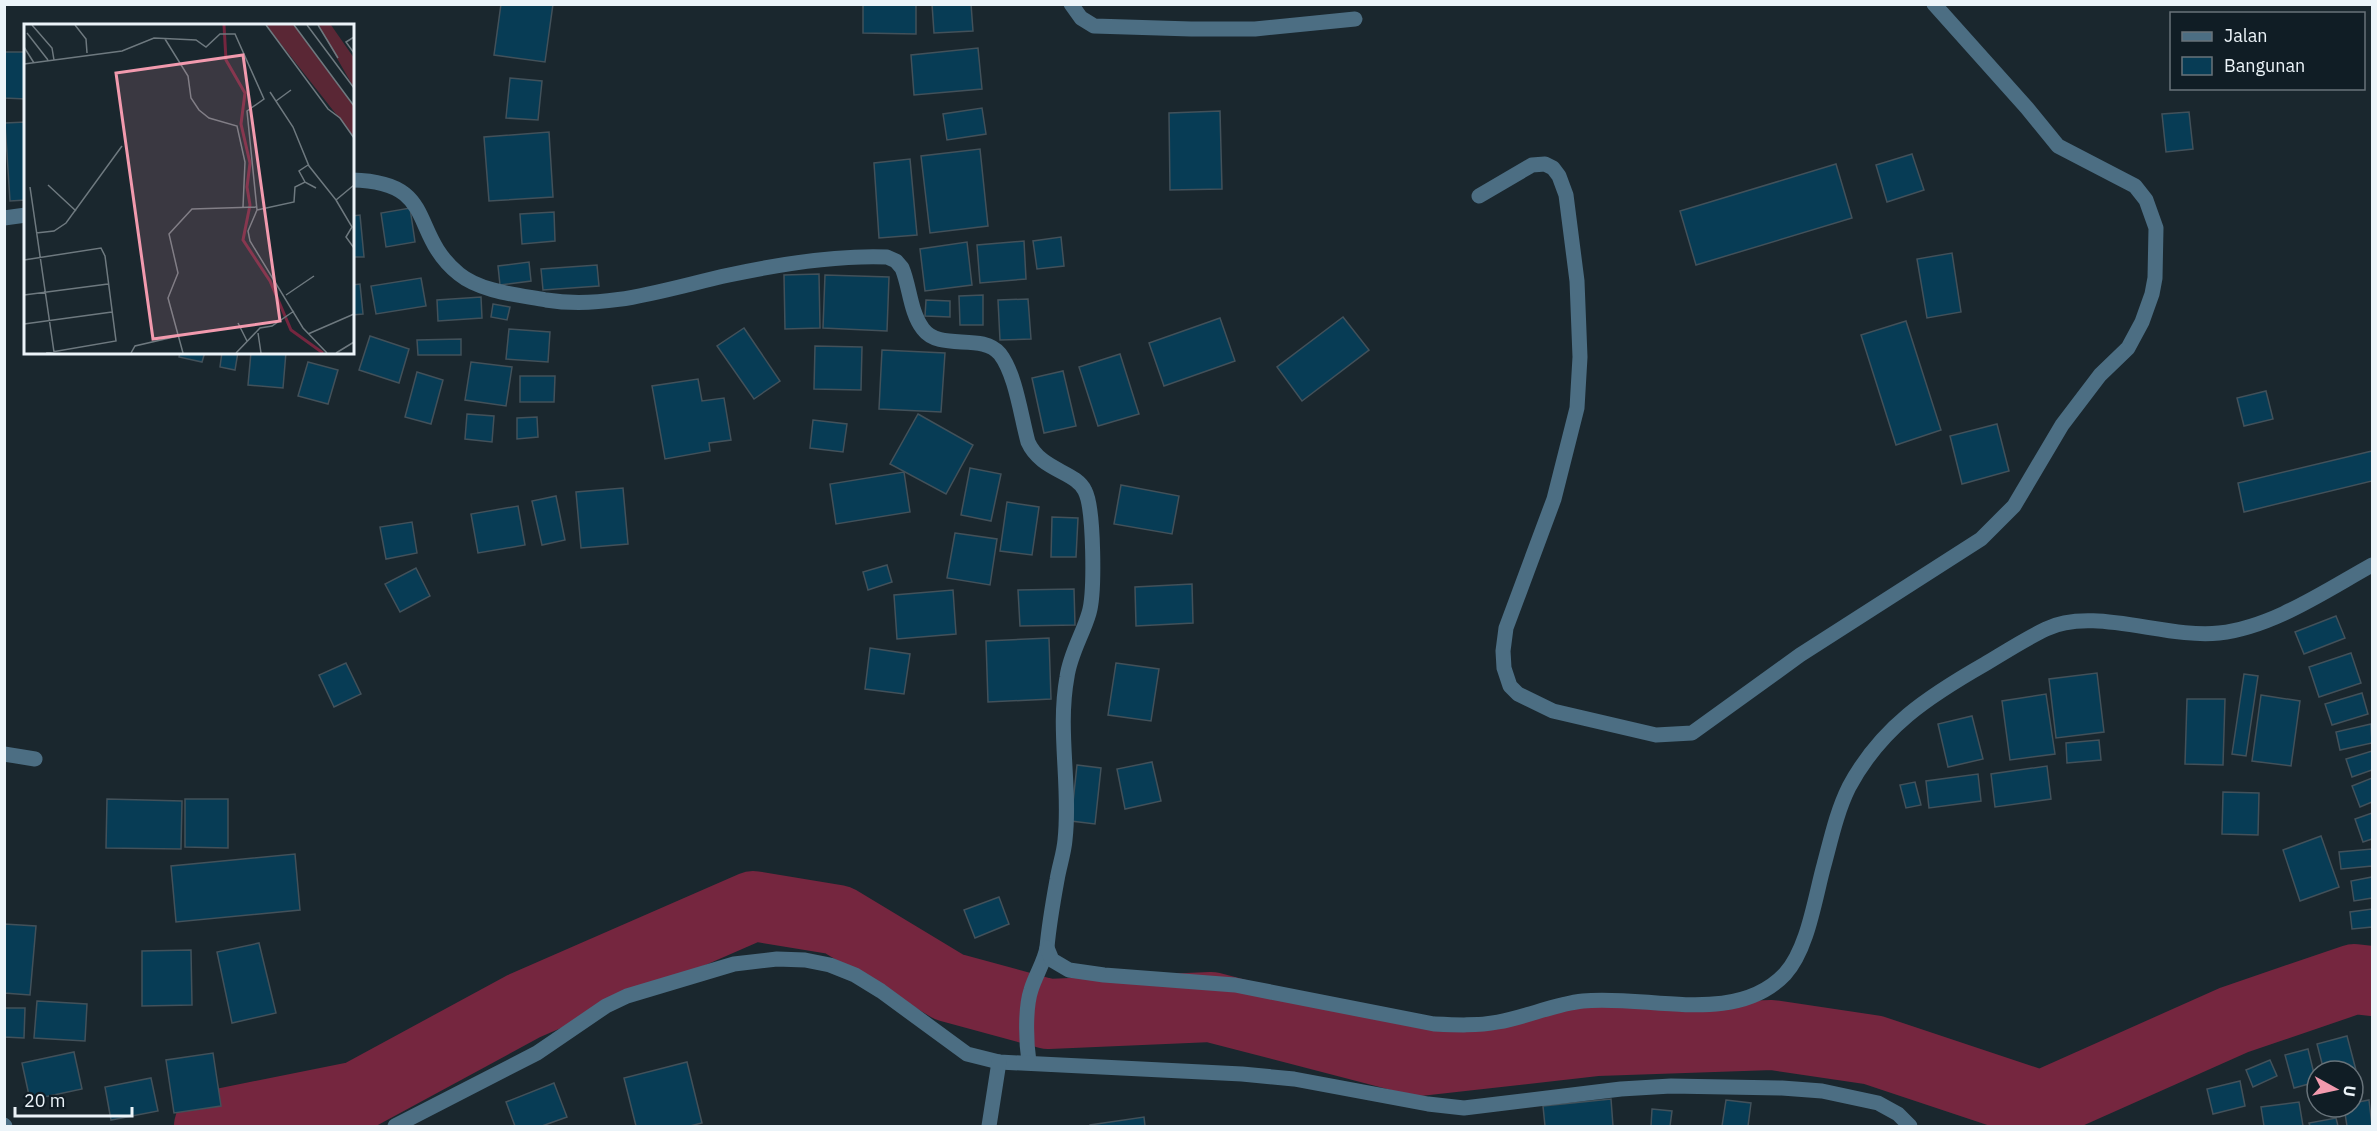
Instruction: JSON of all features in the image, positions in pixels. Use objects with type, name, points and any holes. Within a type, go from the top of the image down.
[{"type":"street","points":[[1071,4],[1077,15],[1094,26],[1255,29],[1354,19]]},
{"type":"street","points":[[1479,196],[1532,165],[1545,164],[1553,168],[1559,176],[1566,195],[1577,281],[1580,357],[1577,408],[1554,499],[1506,628],[1503,651],[1504,668],[1510,686],[1518,694],[1553,711],[1656,735],[1692,733],[1800,655],[1981,539],[2014,506],[2062,425],[2100,375],[2128,348],[2142,321],[2152,294],[2155,278],[2156,228],[2146,200],[2135,186],[2058,146],[1934,4]]},
{"type":"street","points":[[354,180],[371,180],[391,184],[405,192],[415,204],[434,246],[445,262],[461,276],[495,290],[548,300],[593,302],[637,297],[729,275],[788,264],[887,257],[896,261],[902,268],[918,321],[927,333],[946,340],[984,344],[995,349],[1000,355],[1011,375],[1032,452],[1046,465],[1073,480],[1085,490],[1094,582],[1090,610],[1067,676],[1063,747],[1065,840],[1047,930],[1047,948],[1030,992],[1026,1046],[1029,1062]]},
{"type":"street","points":[[4,218],[24,215]]},
{"type":"street","points":[[1047,948],[1052,960],[1069,970],[1104,975],[1235,985],[1434,1024],[1497,1023],[1546,1008],[1590,1000],[1616,998],[1716,1005],[1739,999],[1758,993],[1772,984],[1792,963],[1810,919],[1836,822],[1848,789],[1879,742],[1918,705],[2047,628],[2066,622],[2096,622],[2202,634],[2221,633],[2273,619],[2373,565]]},
{"type":"street","points":[[4,754],[35,759]]},
{"type":"street","points":[[395,1126],[537,1053],[606,1006],[627,996],[734,964],[777,959],[804,960],[830,965],[855,975],[881,991],[967,1054],[999,1062],[1242,1074],[1294,1079],[1428,1104],[1464,1108],[1621,1089],[1671,1086],[1812,1090],[1878,1103],[1898,1114],[1910,1126]]},
{"type":"street","points":[[988,1126],[999,1062]]},
{"type":"building","points":[[501,4],[553,4],[545,62],[494,55]]},
{"type":"building","points":[[863,4],[916,4],[916,34],[863,33]]},
{"type":"building","points":[[932,4],[971,4],[973,31],[934,33]]},
{"type":"building","points":[[978,48],[982,89],[914,95],[911,55]]},
{"type":"building","points":[[4,52],[24,52],[24,99],[4,98]]},
{"type":"building","points":[[510,78],[542,81],[538,120],[506,118]]},
{"type":"building","points":[[982,108],[986,134],[947,140],[943,114]]},
{"type":"building","points":[[1220,111],[1222,189],[1170,190],[1169,113]]},
{"type":"building","points":[[2189,112],[2193,149],[2166,152],[2162,114]]},
{"type":"building","points":[[24,122],[24,200],[10,201],[5,123]]},
{"type":"building","points":[[549,132],[553,197],[489,201],[484,137]]},
{"type":"building","points":[[980,149],[988,226],[930,233],[921,156]]},
{"type":"building","points":[[1912,154],[1924,190],[1887,202],[1876,165]]},
{"type":"building","points":[[910,159],[917,235],[879,238],[874,163]]},
{"type":"building","points":[[1836,164],[1852,218],[1696,265],[1680,211]]},
{"type":"building","points":[[410,208],[415,242],[386,247],[381,213]]},
{"type":"building","points":[[554,212],[555,241],[522,244],[520,214]]},
{"type":"building","points":[[360,215],[364,257],[354,257],[354,216]]},
{"type":"building","points":[[1061,237],[1064,266],[1037,269],[1033,241]]},
{"type":"building","points":[[1024,241],[1026,279],[980,283],[977,245]]},
{"type":"building","points":[[967,242],[972,285],[925,291],[920,249]]},
{"type":"building","points":[[1952,253],[1961,312],[1927,318],[1917,259]]},
{"type":"building","points":[[529,262],[531,281],[500,285],[498,266]]},
{"type":"building","points":[[597,265],[599,286],[543,290],[541,269]]},
{"type":"building","points":[[819,274],[820,328],[785,329],[784,275]]},
{"type":"building","points":[[825,275],[889,277],[887,331],[823,328]]},
{"type":"building","points":[[421,278],[426,306],[376,314],[371,286]]},
{"type":"building","points":[[360,284],[363,314],[354,315],[354,285]]},
{"type":"building","points":[[983,295],[983,325],[960,325],[959,296]]},
{"type":"building","points":[[481,297],[482,318],[438,321],[437,300]]},
{"type":"building","points":[[1028,299],[1031,339],[1000,340],[998,300]]},
{"type":"building","points":[[926,300],[950,301],[950,317],[925,316]]},
{"type":"building","points":[[493,304],[510,307],[507,320],[491,317]]},
{"type":"building","points":[[1343,317],[1369,350],[1302,401],[1277,367]]},
{"type":"building","points":[[1220,318],[1235,361],[1164,386],[1149,343]]},
{"type":"building","points":[[1906,321],[1941,430],[1896,445],[1861,335]]},
{"type":"building","points":[[744,328],[780,381],[754,399],[717,346]]},
{"type":"building","points":[[509,329],[550,332],[548,362],[506,359]]},
{"type":"building","points":[[370,336],[409,349],[399,383],[359,370]]},
{"type":"building","points":[[461,339],[461,355],[418,355],[417,340]]},
{"type":"building","points":[[815,346],[862,347],[861,390],[814,389]]},
{"type":"building","points":[[882,350],[945,353],[941,412],[879,409]]},
{"type":"building","points":[[180,354],[204,354],[202,362],[179,357]]},
{"type":"building","points":[[222,354],[238,354],[235,370],[220,367]]},
{"type":"building","points":[[251,354],[286,354],[283,388],[248,385]]},
{"type":"building","points":[[1120,354],[1139,414],[1098,426],[1079,367]]},
{"type":"building","points":[[308,362],[338,370],[328,404],[298,396]]},
{"type":"building","points":[[471,362],[512,367],[506,406],[465,400]]},
{"type":"building","points":[[1063,371],[1076,426],[1044,433],[1032,378]]},
{"type":"building","points":[[417,372],[443,380],[431,424],[405,417]]},
{"type":"building","points":[[520,376],[555,376],[554,402],[520,402]]},
{"type":"building","points":[[698,379],[702,401],[724,398],[731,440],[709,443],[710,451],[665,459],[652,386]]},
{"type":"building","points":[[2266,391],[2273,419],[2244,426],[2237,398]]},
{"type":"building","points":[[467,414],[494,416],[492,442],[465,439]]},
{"type":"building","points":[[918,414],[973,445],[946,494],[890,464]]},
{"type":"building","points":[[537,417],[538,437],[517,439],[517,418]]},
{"type":"building","points":[[813,420],[847,424],[843,452],[810,448]]},
{"type":"building","points":[[1997,424],[2009,471],[1962,484],[1950,436]]},
{"type":"building","points":[[2372,451],[2372,481],[2244,512],[2238,483]]},
{"type":"building","points":[[970,468],[1001,474],[991,521],[961,515]]},
{"type":"building","points":[[904,472],[910,512],[836,524],[830,484]]},
{"type":"building","points":[[1121,485],[1179,496],[1172,534],[1114,524]]},
{"type":"building","points":[[623,488],[628,544],[581,548],[576,492]]},
{"type":"building","points":[[556,496],[565,540],[542,545],[532,501]]},
{"type":"building","points":[[1007,502],[1039,507],[1032,555],[1000,551]]},
{"type":"building","points":[[518,506],[525,545],[478,553],[471,514]]},
{"type":"building","points":[[1052,517],[1078,518],[1076,557],[1051,557]]},
{"type":"building","points":[[412,522],[417,553],[386,559],[380,527]]},
{"type":"building","points":[[955,533],[997,539],[990,585],[947,578]]},
{"type":"building","points":[[887,565],[892,582],[868,590],[863,572]]},
{"type":"building","points":[[416,568],[430,596],[400,612],[385,584]]},
{"type":"building","points":[[1192,584],[1193,623],[1136,626],[1135,587]]},
{"type":"building","points":[[1074,589],[1075,625],[1020,626],[1018,590]]},
{"type":"building","points":[[953,590],[956,634],[897,639],[894,595]]},
{"type":"building","points":[[2336,616],[2345,638],[2304,654],[2295,632]]},
{"type":"building","points":[[1049,638],[1051,699],[988,702],[986,641]]},
{"type":"building","points":[[870,648],[910,654],[904,694],[865,689]]},
{"type":"building","points":[[2351,653],[2361,683],[2319,697],[2309,667]]},
{"type":"building","points":[[346,663],[361,694],[334,707],[319,675]]},
{"type":"building","points":[[1116,663],[1159,669],[1151,721],[1108,715]]},
{"type":"building","points":[[2097,673],[2104,732],[2056,738],[2049,679]]},
{"type":"building","points":[[2244,674],[2258,676],[2246,756],[2232,754]]},
{"type":"building","points":[[2362,693],[2368,714],[2332,725],[2325,704]]},
{"type":"building","points":[[2046,694],[2055,754],[2010,760],[2002,701]]},
{"type":"building","points":[[2261,695],[2300,701],[2291,766],[2252,761]]},
{"type":"building","points":[[2187,699],[2225,699],[2223,765],[2185,764]]},
{"type":"building","points":[[1972,716],[1983,759],[1948,767],[1938,724]]},
{"type":"building","points":[[2371,724],[2372,743],[2340,750],[2336,732]]},
{"type":"building","points":[[2099,740],[2101,760],[2067,763],[2066,743]]},
{"type":"building","points":[[2372,751],[2372,770],[2352,777],[2346,759]]},
{"type":"building","points":[[1152,762],[1161,801],[1125,809],[1117,769]]},
{"type":"building","points":[[1077,765],[1101,768],[1095,824],[1071,821]]},
{"type":"building","points":[[2047,766],[2051,799],[1995,807],[1991,774]]},
{"type":"building","points":[[1978,774],[1981,801],[1929,808],[1926,781]]},
{"type":"building","points":[[2372,778],[2372,802],[2360,807],[2352,786]]},
{"type":"building","points":[[1915,782],[1921,805],[1906,808],[1900,785]]},
{"type":"building","points":[[2223,792],[2259,793],[2258,835],[2222,834]]},
{"type":"building","points":[[107,799],[182,801],[181,849],[106,848]]},
{"type":"building","points":[[185,799],[228,799],[228,848],[185,847]]},
{"type":"building","points":[[2372,813],[2372,839],[2363,842],[2355,819]]},
{"type":"building","points":[[2321,836],[2339,887],[2300,901],[2283,850]]},
{"type":"building","points":[[2372,849],[2372,866],[2341,869],[2339,852]]},
{"type":"building","points":[[295,854],[300,910],[176,922],[171,866]]},
{"type":"building","points":[[2372,877],[2372,898],[2354,901],[2351,881]]},
{"type":"building","points":[[999,897],[1009,924],[975,938],[964,910]]},
{"type":"building","points":[[2372,909],[2372,927],[2352,929],[2350,912]]},
{"type":"building","points":[[4,924],[36,926],[30,995],[4,993]]},
{"type":"building","points":[[259,943],[276,1013],[232,1023],[217,952]]},
{"type":"building","points":[[191,950],[192,1005],[142,1006],[142,951]]},
{"type":"building","points":[[37,1001],[87,1004],[85,1041],[34,1038]]},
{"type":"building","points":[[4,1008],[25,1008],[24,1038],[4,1037]]},
{"type":"building","points":[[2347,1036],[2353,1059],[2321,1059],[2317,1044]]},
{"type":"building","points":[[2308,1049],[2310,1059],[2305,1059],[2305,1085],[2294,1088],[2285,1055]]},
{"type":"building","points":[[74,1052],[82,1089],[30,1100],[22,1063]]},
{"type":"building","points":[[213,1053],[221,1106],[174,1113],[166,1060]]},
{"type":"building","points":[[2270,1060],[2277,1076],[2253,1087],[2246,1070]]},
{"type":"building","points":[[687,1062],[702,1123],[690,1126],[636,1126],[624,1078]]},
{"type":"building","points":[[151,1078],[158,1111],[111,1120],[105,1087]]},
{"type":"building","points":[[2240,1081],[2245,1106],[2213,1114],[2207,1089]]},
{"type":"building","points":[[554,1083],[567,1117],[542,1126],[515,1126],[506,1102]]},
{"type":"building","points":[[1611,1099],[1613,1126],[1545,1126],[1543,1106]]},
{"type":"building","points":[[1726,1100],[1751,1103],[1748,1126],[1722,1126]]},
{"type":"building","points":[[2369,1100],[2372,1126],[2347,1126],[2346,1119],[2365,1119],[2365,1101]]},
{"type":"building","points":[[2299,1102],[2303,1126],[2264,1126],[2261,1107]]},
{"type":"building","points":[[1652,1109],[1672,1111],[1670,1126],[1651,1126]]},
{"type":"building","points":[[1144,1117],[1145,1126],[1090,1126],[1090,1125]]},
{"type":"building","points":[[2336,1119],[2338,1126],[2310,1126],[2309,1123]]},
{"type":"waterway","points":[[209,1126],[358,1096],[524,1006],[753,906],[838,920],[949,987],[1048,1014],[1211,1007],[1419,1061],[1597,1041],[1772,1035],[1873,1050],[2041,1106],[2234,1020],[2354,979],[2372,981]]}]
